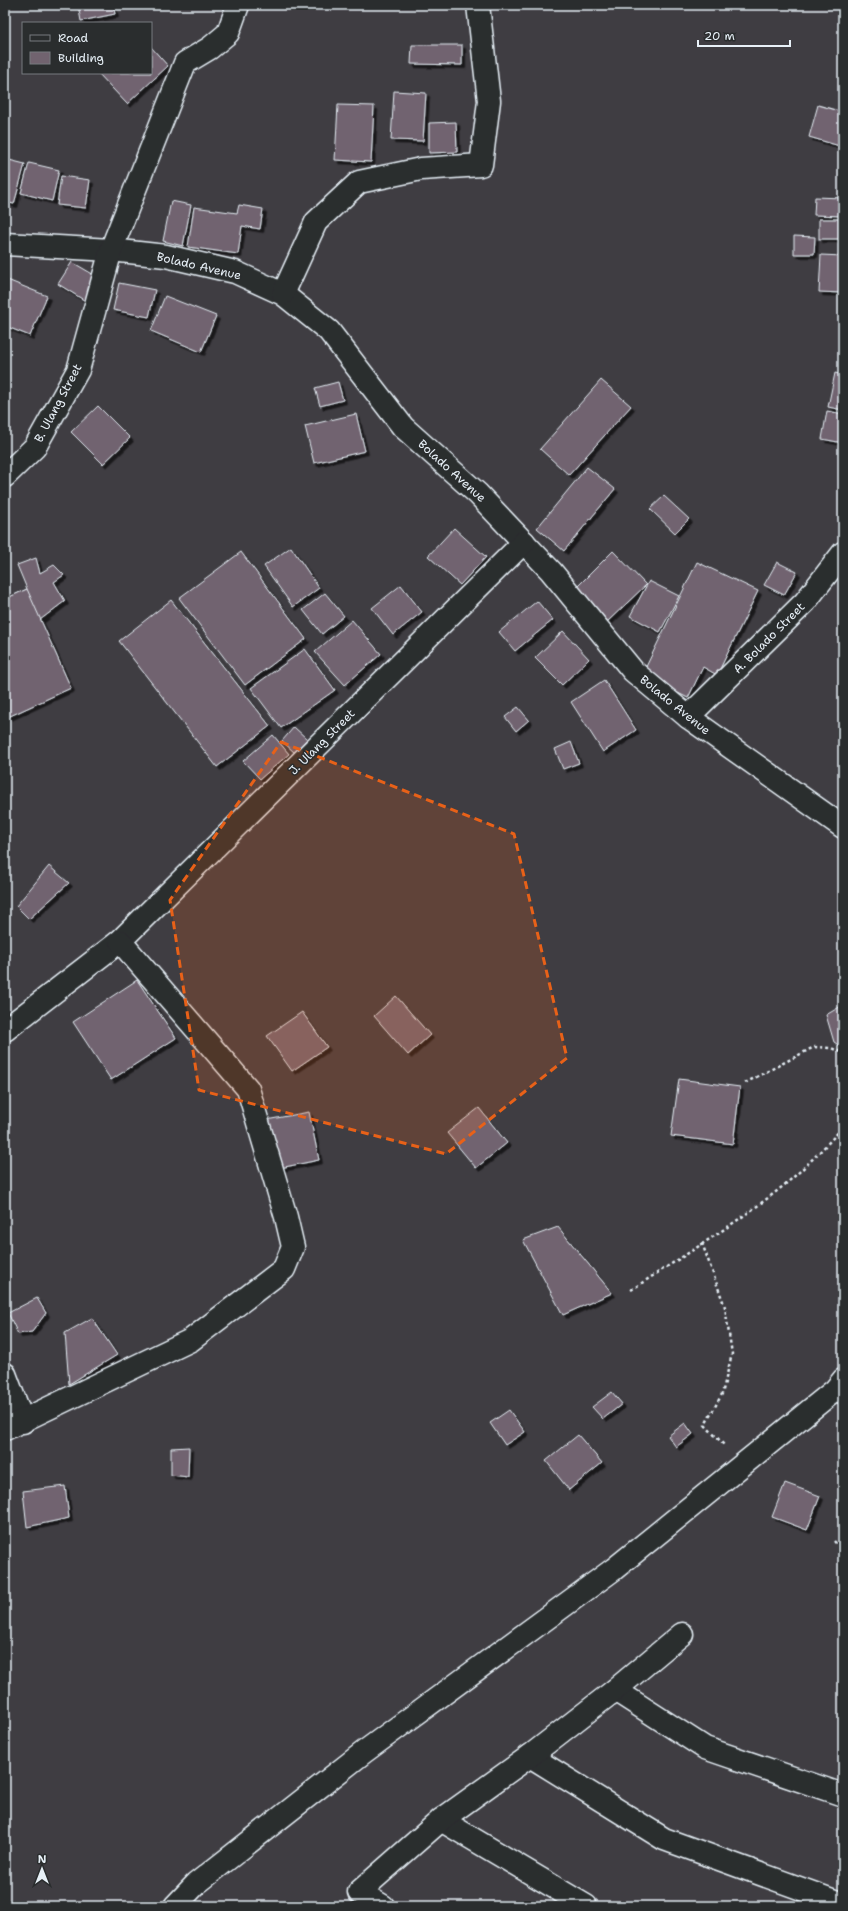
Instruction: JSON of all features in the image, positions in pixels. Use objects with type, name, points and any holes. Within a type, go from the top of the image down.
[{"type":"street","name":"B. Ulang Street","points":[[5,476],[35,446],[78,370],[111,250],[185,64],[210,48],[228,33],[238,5]]},
{"type":"street","points":[[283,294],[316,222],[359,182],[421,169],[481,165],[489,101],[478,5]]},
{"type":"street","name":"Bolado Avenue","points":[[5,244],[111,250],[166,256],[235,272],[283,294],[329,331],[403,427],[478,494],[524,542],[633,670],[688,717],[843,827]]},
{"type":"street","name":"J. Ulang Street","points":[[5,1030],[120,941],[524,542]]},
{"type":"street","name":"A. Bolado Street","points":[[688,717],[805,602],[843,553]]},
{"type":"street","points":[[5,1374],[14,1426],[191,1340],[284,1269],[293,1247],[286,1217],[248,1089],[120,941]]},
{"type":"street","points":[[175,1906],[196,1884],[358,1757],[614,1569],[835,1390],[843,1380]]},
{"type":"street","points":[[383,1906],[359,1892],[441,1820],[530,1756],[615,1690],[682,1634]]},
{"type":"street","points":[[615,1690],[705,1748],[843,1794]]},
{"type":"street","points":[[530,1756],[664,1839],[843,1904]]},
{"type":"street","points":[[441,1820],[586,1906]]},
{"type":"path","points":[[745,1083],[814,1047],[831,1048],[843,1053]]},
{"type":"path","points":[[631,1290],[778,1191],[812,1161],[843,1127]]},
{"type":"path","points":[[702,1243],[725,1307],[732,1354],[722,1394],[705,1425],[742,1465]]},
{"type":"path","points":[[834,1541],[843,1552]]},
{"type":"highlighted area","points":[[281,742],[514,834],[567,1058],[446,1154],[199,1090],[170,900]]},
{"type":"building","points":[[78,5],[113,5],[115,14],[81,21]]},
{"type":"building","points":[[412,45],[462,45],[462,65],[411,64]]},
{"type":"building","points":[[152,48],[168,66],[127,104],[99,74],[152,74]]},
{"type":"building","points":[[394,91],[426,93],[423,141],[391,140]]},
{"type":"building","points":[[338,105],[374,106],[371,162],[335,160]]},
{"type":"building","points":[[818,105],[843,112],[843,147],[809,137]]},
{"type":"building","points":[[456,122],[457,152],[429,153],[429,123]]},
{"type":"building","points":[[5,159],[25,164],[14,204],[5,202]]},
{"type":"building","points":[[29,163],[59,170],[52,201],[21,193]]},
{"type":"building","points":[[61,176],[90,180],[86,208],[57,205]]},
{"type":"building","points":[[815,197],[843,198],[843,216],[814,215]]},
{"type":"building","points":[[171,201],[191,205],[183,246],[163,241]]},
{"type":"building","points":[[239,205],[263,209],[260,229],[242,226],[238,254],[188,247],[194,207],[237,213]]},
{"type":"building","points":[[819,219],[839,219],[839,239],[819,239]]},
{"type":"building","points":[[842,228],[843,253],[841,253]]},
{"type":"building","points":[[794,236],[815,237],[814,254],[794,254]]},
{"type":"building","points":[[821,255],[843,256],[842,293],[819,292]]},
{"type":"building","points":[[72,262],[101,279],[87,302],[58,284]]},
{"type":"building","points":[[5,279],[47,296],[30,336],[5,326]]},
{"type":"building","points":[[119,283],[155,290],[149,317],[113,310]]},
{"type":"building","points":[[165,296],[216,316],[201,352],[151,331]]},
{"type":"building","points":[[835,373],[843,375],[843,410],[828,407]]},
{"type":"building","points":[[601,380],[631,406],[569,475],[540,449]]},
{"type":"building","points":[[338,382],[343,400],[320,406],[315,388]]},
{"type":"building","points":[[98,406],[130,438],[103,464],[71,432]]},
{"type":"building","points":[[827,411],[843,414],[843,443],[822,439]]},
{"type":"building","points":[[356,414],[365,451],[314,463],[305,426]]},
{"type":"building","points":[[587,467],[615,489],[564,551],[537,528]]},
{"type":"building","points":[[664,496],[689,519],[675,533],[650,509]]},
{"type":"building","points":[[454,528],[486,557],[460,585],[428,556]]},
{"type":"building","points":[[291,547],[319,588],[293,607],[264,566]]},
{"type":"building","points":[[613,551],[646,585],[607,622],[575,589]]},
{"type":"building","points":[[241,552],[306,639],[245,685],[179,598]]},
{"type":"building","points":[[36,558],[40,573],[54,565],[64,575],[54,582],[65,601],[40,620],[12,596],[27,589],[17,565]]},
{"type":"building","points":[[697,562],[758,591],[717,675],[703,667],[688,698],[642,675]]},
{"type":"building","points":[[777,562],[797,572],[784,595],[764,585]]},
{"type":"building","points":[[649,581],[679,596],[660,632],[630,616]]},
{"type":"building","points":[[401,585],[422,612],[393,635],[372,608]]},
{"type":"building","points":[[27,589],[71,688],[8,717],[5,709],[5,599]]},
{"type":"building","points":[[325,593],[344,616],[322,634],[303,610]]},
{"type":"building","points":[[171,600],[270,726],[217,767],[119,641]]},
{"type":"building","points":[[537,601],[553,620],[515,651],[499,632]]},
{"type":"building","points":[[352,620],[381,654],[345,685],[315,652]]},
{"type":"building","points":[[563,631],[589,659],[562,685],[535,658]]},
{"type":"building","points":[[305,649],[335,690],[281,728],[251,688]]},
{"type":"building","points":[[604,680],[636,730],[603,752],[571,702]]},
{"type":"building","points":[[518,707],[529,720],[516,731],[505,717]]},
{"type":"building","points":[[294,727],[307,739],[295,753],[282,741]]},
{"type":"building","points":[[273,735],[289,754],[260,779],[243,761]]},
{"type":"building","points":[[571,742],[579,763],[563,769],[555,749]]},
{"type":"building","points":[[49,866],[69,883],[29,919],[16,906]]},
{"type":"building","points":[[137,980],[176,1038],[111,1080],[73,1022]]},
{"type":"building","points":[[396,996],[430,1035],[408,1055],[374,1016]]},
{"type":"building","points":[[843,1005],[843,1048],[834,1042],[826,1015]]},
{"type":"building","points":[[302,1012],[327,1047],[292,1071],[267,1036]]},
{"type":"building","points":[[679,1079],[740,1087],[733,1144],[671,1136]]},
{"type":"building","points":[[479,1108],[507,1143],[476,1168],[447,1133]]},
{"type":"building","points":[[309,1112],[319,1160],[270,1170],[261,1121]]},
{"type":"building","points":[[558,1227],[612,1293],[563,1315],[523,1240]]},
{"type":"building","points":[[37,1298],[46,1313],[32,1332],[18,1334],[8,1313]]},
{"type":"building","points":[[92,1318],[117,1355],[69,1384],[65,1333]]},
{"type":"building","points":[[612,1392],[622,1404],[603,1419],[592,1407]]},
{"type":"building","points":[[509,1410],[525,1432],[505,1445],[490,1423]]},
{"type":"building","points":[[685,1423],[693,1434],[676,1447],[668,1436]]},
{"type":"building","points":[[578,1435],[602,1463],[569,1490],[546,1461]]},
{"type":"building","points":[[189,1447],[188,1477],[171,1475],[171,1448]]},
{"type":"building","points":[[785,1483],[820,1496],[807,1530],[772,1517]]},
{"type":"building","points":[[65,1486],[69,1518],[27,1527],[23,1491]]}]
